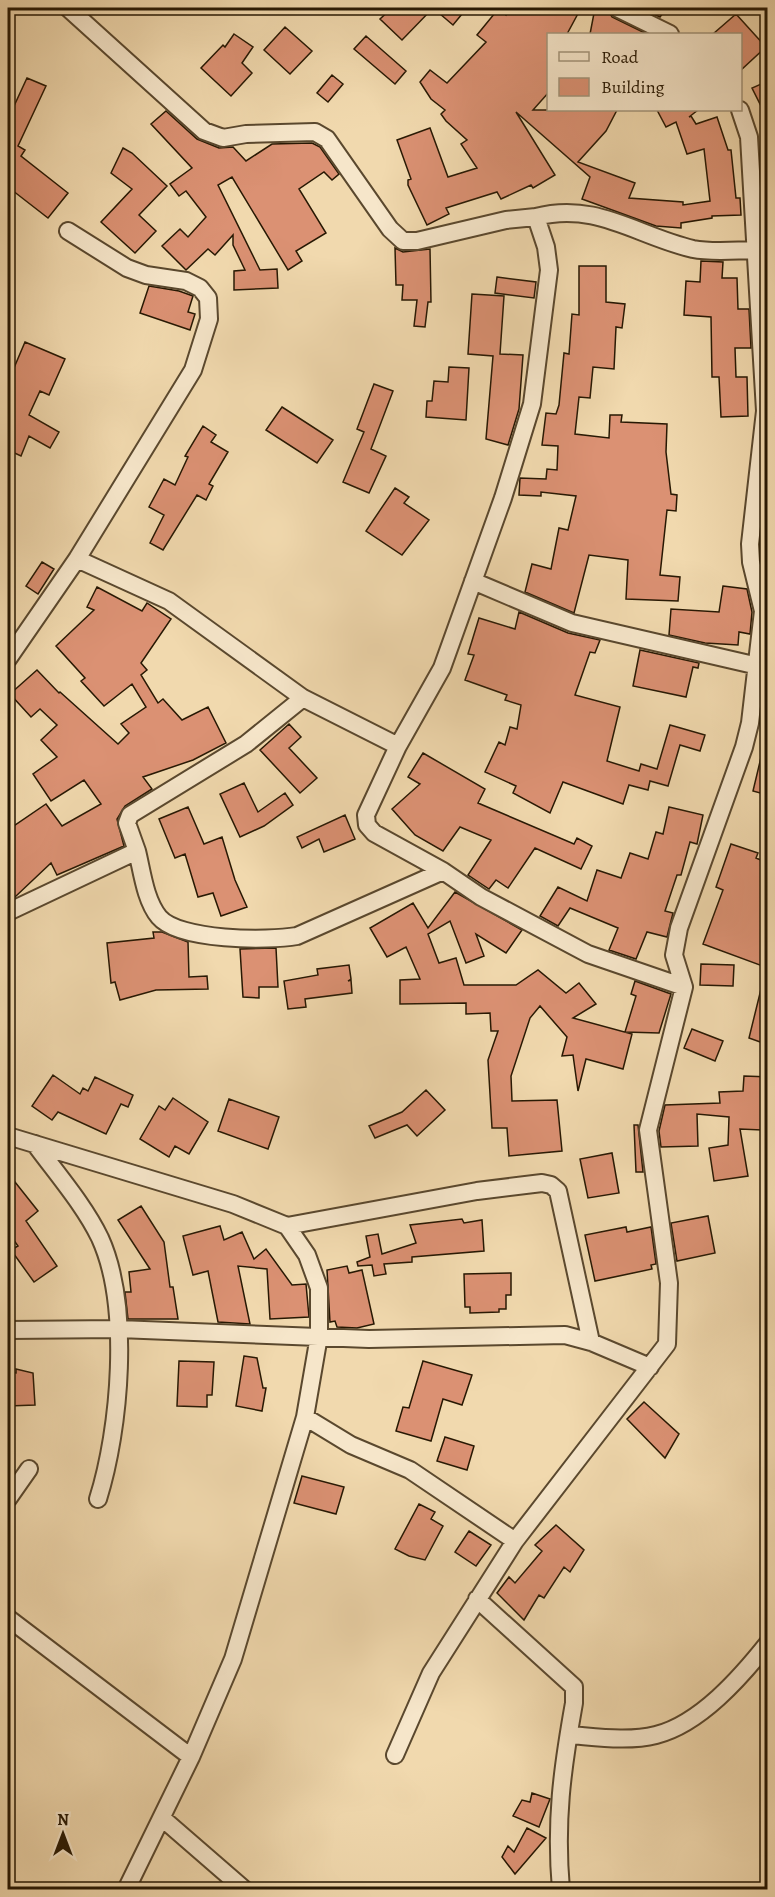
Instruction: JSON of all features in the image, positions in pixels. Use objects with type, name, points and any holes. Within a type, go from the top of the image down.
[{"type":"street","points":[[68,8],[204,131],[223,138],[246,134],[315,132],[327,139],[390,229],[403,241],[417,241],[507,220],[537,217],[558,211],[598,216],[696,249],[758,250]]},
{"type":"street","points":[[617,8],[667,33]]},
{"type":"street","points":[[395,1755],[431,1673],[515,1541],[667,1344],[669,1283],[648,1130],[684,987],[674,955],[679,928],[744,747],[758,666],[763,611],[751,562],[750,544],[765,411],[758,250],[749,137],[740,111]]},
{"type":"street","points":[[537,217],[546,248],[549,270],[532,404],[503,498],[442,668],[398,746],[366,814],[367,825],[374,833],[443,871],[481,897],[588,954],[684,987]]},
{"type":"street","points":[[8,659],[77,559],[193,370],[209,319],[208,298],[200,288],[186,281],[146,275],[127,267],[68,231]]},
{"type":"street","points":[[77,559],[169,602],[303,698],[398,746]]},
{"type":"street","points":[[473,581],[572,623],[758,666]]},
{"type":"street","points":[[303,698],[246,744],[130,815],[127,823],[152,904],[160,918],[202,934],[229,938],[277,940],[297,936],[443,871]]},
{"type":"street","points":[[8,912],[136,851]]},
{"type":"street","points":[[8,1136],[233,1204],[286,1226],[307,1255],[319,1288],[319,1336],[305,1417],[233,1659],[191,1757],[126,1890]]},
{"type":"street","points":[[35,1144],[84,1211],[110,1264],[119,1329],[115,1416],[111,1452],[98,1499]]},
{"type":"street","points":[[286,1226],[477,1191],[542,1183],[551,1185],[558,1191],[591,1342]]},
{"type":"street","points":[[8,1330],[119,1329],[369,1340],[565,1335],[591,1342],[650,1367]]},
{"type":"street","points":[[305,1417],[351,1445],[410,1470],[515,1541]]},
{"type":"street","points":[[8,1499],[29,1470]]},
{"type":"street","points":[[477,1599],[574,1687],[558,1812],[561,1890]]},
{"type":"street","points":[[8,1618],[191,1757]]},
{"type":"street","points":[[568,1735],[614,1738],[656,1735],[694,1717],[742,1676],[768,1642]]},
{"type":"street","points":[[162,1818],[245,1890]]},
{"type":"building","points":[[392,8],[433,8],[402,40],[380,19]]},
{"type":"building","points":[[433,8],[455,8],[462,14],[453,25]]},
{"type":"building","points":[[499,8],[506,15],[510,8],[581,8],[568,33],[547,33],[547,94],[533,110],[616,111],[606,131],[578,162],[635,183],[629,198],[683,202],[683,205],[710,201],[704,149],[687,154],[676,122],[666,127],[658,111],[697,111],[689,117],[691,116],[696,124],[717,117],[728,150],[731,150],[736,198],[740,198],[741,215],[712,216],[712,218],[681,223],[681,228],[656,226],[582,199],[590,177],[516,112],[555,175],[533,188],[531,185],[501,199],[497,192],[446,208],[449,214],[427,225],[408,185],[408,180],[411,179],[397,140],[430,128],[448,177],[477,168],[461,144],[467,140],[446,121],[441,114],[445,110],[431,99],[420,82],[430,70],[447,83],[486,42],[477,35]]},
{"type":"building","points":[[595,8],[607,8],[612,17],[645,33],[590,33]]},
{"type":"building","points":[[640,8],[654,8],[663,13],[660,17]]},
{"type":"building","points":[[736,14],[766,47],[742,69],[742,33],[714,33]]},
{"type":"building","points":[[285,27],[312,51],[290,74],[264,50]]},
{"type":"building","points":[[234,34],[253,47],[242,63],[252,73],[231,96],[201,68],[223,45],[225,47]]},
{"type":"building","points":[[366,36],[406,71],[395,84],[354,49]]},
{"type":"building","points":[[332,75],[343,84],[328,102],[317,93]]},
{"type":"building","points":[[27,78],[46,86],[18,146],[25,150],[21,156],[68,193],[48,218],[8,187],[8,119]]},
{"type":"building","points":[[768,81],[768,120],[752,88]]},
{"type":"building","points":[[166,111],[197,139],[219,148],[233,147],[246,161],[272,144],[312,143],[320,147],[339,174],[332,180],[324,172],[299,189],[326,233],[296,251],[302,261],[288,270],[232,177],[218,185],[260,270],[277,269],[278,288],[234,290],[234,271],[245,270],[233,245],[233,235],[215,255],[208,249],[186,270],[162,246],[180,229],[188,237],[206,217],[186,191],[179,196],[170,184],[192,168],[151,124]]},
{"type":"building","points":[[123,148],[132,153],[167,186],[139,215],[156,231],[135,253],[101,222],[132,189],[111,173]]},
{"type":"building","points":[[395,248],[403,252],[430,249],[431,302],[428,302],[425,327],[414,326],[417,300],[402,300],[403,285],[396,285]]},
{"type":"building","points":[[701,261],[723,262],[722,278],[737,278],[738,309],[749,309],[751,348],[735,348],[736,377],[747,377],[748,416],[721,417],[719,377],[712,377],[711,317],[684,315],[686,281],[700,282]]},
{"type":"building","points":[[579,266],[606,266],[606,302],[625,304],[622,328],[616,327],[614,369],[593,367],[590,398],[579,397],[575,434],[609,438],[610,415],[622,415],[621,422],[667,424],[666,452],[671,494],[677,495],[676,511],[667,510],[660,575],[680,577],[678,601],[626,599],[628,560],[589,555],[574,613],[525,592],[532,564],[551,569],[559,528],[568,530],[576,496],[541,492],[541,496],[519,495],[520,478],[546,479],[547,469],[557,470],[558,446],[542,445],[546,413],[556,414],[559,405],[564,353],[569,354],[572,314],[579,315]]},
{"type":"building","points":[[497,277],[536,282],[534,298],[495,293]]},
{"type":"building","points":[[149,286],[193,296],[188,312],[195,314],[190,330],[140,313]]},
{"type":"building","points":[[472,294],[504,296],[500,354],[523,355],[519,409],[508,445],[486,439],[493,356],[468,354]]},
{"type":"building","points":[[25,342],[65,359],[49,395],[40,391],[29,415],[59,432],[50,448],[29,436],[21,456],[8,450],[8,414],[11,405],[8,403],[8,382]]},
{"type":"building","points":[[449,367],[469,368],[466,420],[426,417],[427,401],[432,401],[434,381],[448,382]]},
{"type":"building","points":[[374,384],[393,391],[371,449],[386,456],[369,493],[343,482],[364,432],[357,429]]},
{"type":"building","points":[[282,407],[333,440],[317,463],[266,430]]},
{"type":"building","points":[[203,426],[216,435],[211,442],[228,452],[209,484],[213,486],[206,500],[197,495],[163,550],[150,543],[164,515],[149,507],[164,479],[175,485],[188,457],[185,456]]},
{"type":"building","points":[[395,488],[409,497],[404,503],[429,520],[402,555],[366,531]]},
{"type":"building","points":[[42,562],[54,569],[38,594],[26,586]]},
{"type":"building","points":[[723,586],[747,589],[752,612],[750,634],[739,632],[738,645],[705,643],[669,635],[671,609],[719,612]]},
{"type":"building","points":[[97,587],[142,611],[147,603],[171,619],[141,663],[147,670],[141,675],[158,703],[163,699],[182,720],[208,707],[226,743],[193,760],[143,777],[152,789],[125,806],[117,819],[124,846],[57,875],[51,863],[8,901],[8,830],[46,804],[62,826],[101,804],[84,780],[51,801],[33,774],[57,757],[41,740],[57,725],[40,709],[31,717],[10,694],[37,670],[59,693],[118,744],[129,733],[121,724],[146,707],[132,684],[104,706],[81,681],[85,678],[56,646],[94,610],[87,607]]},
{"type":"building","points":[[519,612],[568,633],[600,640],[595,653],[590,652],[575,695],[620,707],[607,761],[639,771],[641,764],[657,769],[670,725],[705,735],[700,751],[680,745],[668,786],[650,781],[648,790],[629,785],[623,804],[563,782],[550,813],[513,793],[516,786],[485,772],[499,742],[505,745],[510,727],[517,729],[521,705],[505,700],[507,695],[465,680],[474,655],[468,654],[479,618],[515,629]]},
{"type":"building","points":[[640,650],[699,663],[698,668],[693,667],[686,697],[633,686]]},
{"type":"building","points":[[289,724],[301,737],[289,748],[317,778],[300,793],[260,750]]},
{"type":"building","points":[[763,749],[768,750],[768,795],[753,791]]},
{"type":"building","points":[[423,753],[485,789],[478,803],[574,844],[577,838],[592,846],[581,869],[535,848],[508,888],[496,880],[489,889],[468,875],[491,840],[460,827],[443,851],[415,835],[392,809],[420,784],[408,777]]},
{"type":"building","points":[[244,783],[258,812],[285,793],[293,805],[264,826],[240,837],[220,794]]},
{"type":"building","points":[[188,807],[204,844],[222,837],[235,880],[247,907],[221,916],[213,893],[198,897],[185,854],[175,858],[159,819]]},
{"type":"building","points":[[669,807],[703,815],[697,844],[690,842],[681,875],[677,875],[665,911],[673,913],[667,937],[647,932],[636,959],[609,950],[618,928],[570,908],[558,926],[540,916],[558,887],[587,901],[597,870],[621,878],[630,853],[648,859],[656,832],[663,834]]},
{"type":"building","points":[[345,815],[355,839],[324,852],[319,839],[302,848],[297,837]]},
{"type":"building","points":[[731,844],[758,853],[756,858],[768,863],[768,968],[703,944],[723,890],[716,887]]},
{"type":"building","points":[[455,892],[522,930],[506,953],[476,934],[484,956],[466,963],[450,921],[428,934],[439,963],[456,958],[464,985],[516,985],[538,970],[566,993],[579,983],[596,1004],[573,1018],[632,1034],[623,1069],[586,1059],[578,1091],[573,1055],[562,1056],[567,1037],[540,1006],[530,1018],[511,1076],[512,1101],[557,1100],[562,1151],[509,1156],[507,1128],[492,1128],[488,1060],[498,1031],[491,1031],[490,1013],[466,1014],[466,1003],[400,1004],[400,980],[420,979],[406,947],[387,957],[370,928],[413,903],[428,928]]},
{"type":"building","points":[[153,932],[162,932],[188,942],[189,977],[207,976],[208,989],[156,990],[120,1000],[115,982],[111,983],[107,943],[154,938]]},
{"type":"building","points":[[276,948],[278,987],[259,987],[259,998],[243,997],[240,949]]},
{"type":"building","points":[[701,964],[734,965],[733,986],[700,985]]},
{"type":"building","points":[[349,965],[351,979],[348,981],[351,980],[352,993],[305,999],[306,1007],[288,1009],[284,981],[318,975],[317,969]]},
{"type":"building","points":[[635,981],[671,994],[659,1033],[625,1032],[636,996],[631,994]]},
{"type":"building","points":[[763,981],[768,982],[768,1022],[763,1043],[749,1038]]},
{"type":"building","points":[[692,1029],[723,1041],[715,1061],[684,1048]]},
{"type":"building","points":[[53,1075],[80,1094],[83,1088],[88,1091],[95,1077],[133,1095],[128,1107],[121,1104],[106,1134],[58,1112],[52,1120],[32,1106]]},
{"type":"building","points":[[744,1076],[768,1077],[768,1104],[763,1104],[762,1130],[740,1129],[748,1176],[714,1181],[709,1148],[728,1145],[729,1117],[697,1114],[698,1146],[661,1147],[659,1131],[665,1105],[720,1103],[719,1092],[743,1091]]},
{"type":"building","points":[[426,1090],[445,1110],[417,1136],[407,1125],[375,1138],[369,1126],[402,1112]]},
{"type":"building","points":[[173,1098],[208,1122],[189,1154],[175,1146],[169,1157],[140,1139],[159,1106],[165,1110]]},
{"type":"building","points":[[229,1099],[279,1117],[268,1149],[218,1131]]},
{"type":"building","points":[[634,1125],[638,1125],[643,1172],[636,1172]]},
{"type":"building","points":[[612,1153],[619,1193],[588,1198],[580,1159]]},
{"type":"building","points":[[15,1182],[38,1211],[26,1221],[57,1266],[34,1282],[11,1250],[18,1246],[8,1232],[8,1188]]},
{"type":"building","points":[[141,1206],[164,1242],[170,1287],[173,1287],[178,1319],[128,1319],[125,1292],[131,1292],[129,1272],[150,1269],[118,1220]]},
{"type":"building","points":[[708,1216],[715,1253],[677,1261],[671,1223]]},
{"type":"building","points":[[462,1219],[464,1223],[482,1220],[484,1251],[412,1257],[412,1262],[384,1264],[386,1274],[374,1276],[372,1265],[358,1266],[357,1262],[370,1257],[366,1236],[378,1234],[382,1254],[416,1243],[410,1225]]},
{"type":"building","points":[[220,1226],[224,1240],[242,1232],[254,1259],[266,1249],[292,1285],[306,1284],[309,1317],[270,1319],[267,1269],[238,1266],[250,1324],[218,1322],[208,1271],[193,1275],[183,1236]]},
{"type":"building","points":[[626,1227],[627,1232],[651,1227],[656,1264],[651,1265],[652,1269],[595,1281],[585,1235]]},
{"type":"building","points":[[347,1266],[349,1273],[362,1270],[374,1324],[357,1328],[337,1327],[335,1321],[330,1322],[327,1270]]},
{"type":"building","points":[[511,1273],[511,1295],[506,1295],[506,1309],[499,1309],[499,1312],[470,1313],[470,1307],[465,1307],[464,1274]]},
{"type":"building","points":[[244,1356],[257,1358],[263,1388],[266,1388],[262,1411],[236,1406]]},
{"type":"building","points":[[179,1361],[214,1362],[212,1395],[207,1395],[207,1407],[177,1406]]},
{"type":"building","points":[[423,1361],[472,1375],[462,1405],[443,1399],[431,1441],[396,1431],[403,1407],[409,1408]]},
{"type":"building","points":[[16,1369],[33,1373],[35,1405],[8,1406],[8,1372],[16,1373]]},
{"type":"building","points":[[644,1402],[679,1434],[665,1458],[627,1419]]},
{"type":"building","points":[[445,1437],[474,1446],[467,1470],[437,1461]]},
{"type":"building","points":[[302,1476],[344,1487],[336,1514],[294,1503]]},
{"type":"building","points":[[419,1504],[435,1512],[431,1519],[443,1526],[425,1560],[395,1549]]},
{"type":"building","points":[[556,1525],[584,1550],[570,1572],[564,1567],[544,1598],[539,1595],[524,1620],[497,1593],[509,1577],[515,1583],[542,1551],[535,1545]]},
{"type":"building","points":[[469,1531],[491,1545],[476,1566],[455,1552]]},
{"type":"building","points":[[532,1793],[550,1799],[539,1827],[513,1816],[522,1800],[530,1802]]},
{"type":"building","points":[[527,1828],[546,1838],[515,1874],[502,1857],[508,1846],[514,1852]]}]
